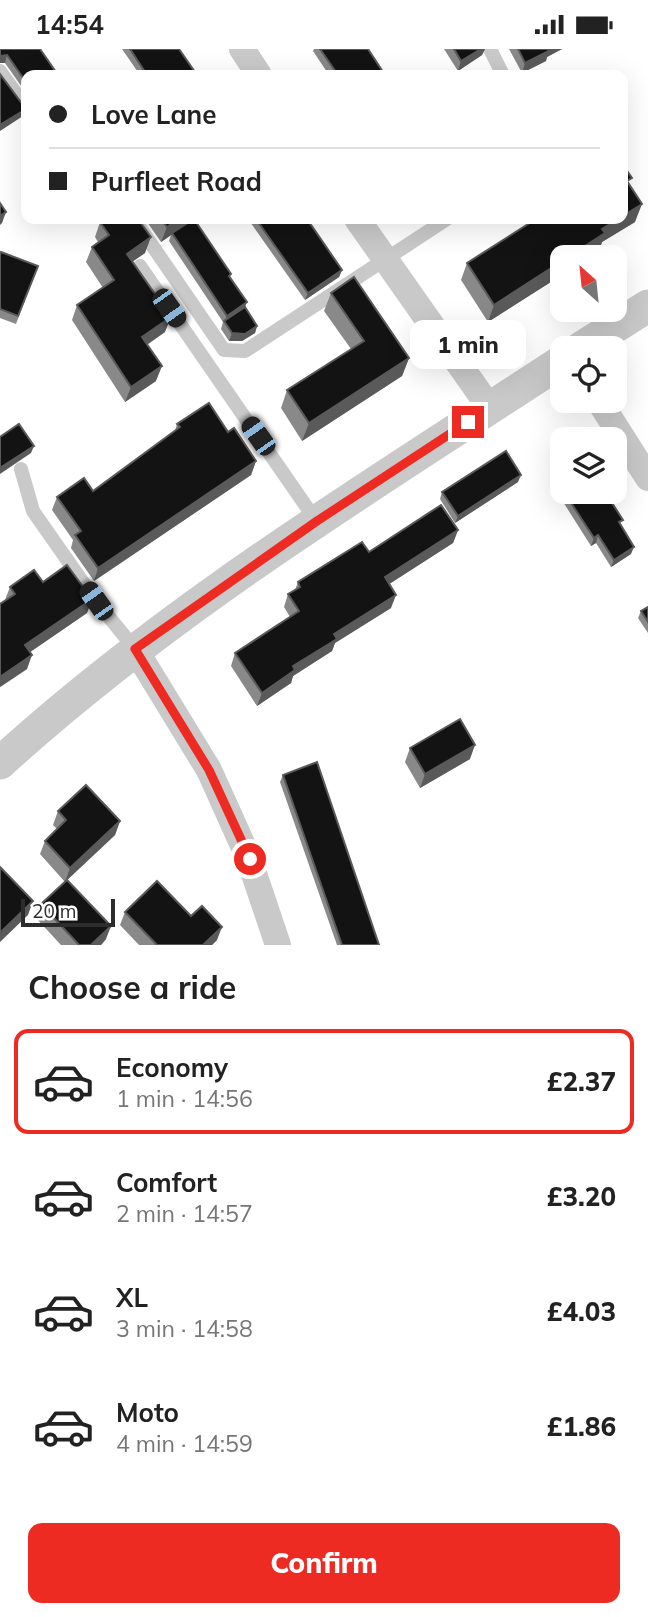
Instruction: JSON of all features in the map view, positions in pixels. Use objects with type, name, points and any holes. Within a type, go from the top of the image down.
[{"type":"street","points":[[242,49],[257,70]]},
{"type":"street","points":[[359,224],[490,408]]},
{"type":"street","points":[[600,336],[648,306]]},
{"type":"street","points":[[0,763],[65,703],[135,649],[317,521],[550,369]]},
{"type":"street","points":[[606,413],[648,478]]},
{"type":"street","points":[[135,649],[209,770],[250,859],[278,945]]},
{"type":"lane","points":[[490,49],[500,70]]},
{"type":"lane","points":[[0,71],[21,100]]},
{"type":"lane","points":[[137,224],[224,349],[245,351],[439,224]]},
{"type":"lane","points":[[140,266],[317,521]]},
{"type":"lane","points":[[21,469],[33,511],[96,601],[135,649]]},
{"type":"building","points":[[0,49],[40,49],[55,70],[21,70],[21,75],[7,55],[0,56]]},
{"type":"building","points":[[130,49],[179,49],[194,70],[144,70]]},
{"type":"building","points":[[320,49],[368,49],[382,70],[335,70]]},
{"type":"building","points":[[454,49],[481,49],[461,61]]},
{"type":"building","points":[[518,49],[548,49],[549,51],[525,63]]},
{"type":"building","points":[[0,74],[21,102],[21,112],[0,125]]},
{"type":"building","points":[[628,183],[642,204],[628,213]]},
{"type":"building","points":[[0,203],[6,212],[0,216]]},
{"type":"building","points":[[101,224],[142,224],[151,237],[127,254],[171,317],[142,337],[162,366],[131,387],[77,305],[114,280],[92,247],[109,235]]},
{"type":"building","points":[[186,224],[197,224],[247,302],[227,316],[172,233]]},
{"type":"building","points":[[260,224],[310,224],[342,270],[308,293]]},
{"type":"building","points":[[528,224],[610,224],[602,229],[605,233],[586,245],[550,245],[550,269],[494,305],[467,263]]},
{"type":"building","points":[[1,252],[38,266],[18,316],[0,309]]},
{"type":"building","points":[[354,277],[409,358],[309,423],[287,390],[364,341],[331,293]]},
{"type":"building","points":[[245,307],[257,326],[245,334],[232,333],[224,321]]},
{"type":"building","points":[[209,403],[228,432],[234,428],[256,461],[98,568],[75,535],[81,531],[57,497],[84,478],[93,491],[180,427],[177,424]]},
{"type":"building","points":[[19,424],[34,446],[0,468],[0,437]]},
{"type":"building","points":[[506,451],[521,475],[458,516],[442,492]]},
{"type":"building","points":[[572,504],[613,504],[623,520],[619,522],[634,547],[614,560],[598,535],[594,538]]},
{"type":"building","points":[[441,505],[458,530],[385,577],[396,595],[334,634],[337,639],[293,666],[295,670],[262,693],[235,653],[299,611],[288,594],[300,587],[298,582],[362,542],[369,552]]},
{"type":"building","points":[[67,565],[92,599],[25,645],[32,655],[0,677],[0,604],[15,594],[10,587],[34,570],[43,582]]},
{"type":"building","points":[[648,607],[648,622],[641,611]]},
{"type":"building","points":[[460,719],[475,745],[425,774],[410,748]]},
{"type":"building","points":[[317,762],[379,945],[342,945],[283,775]]},
{"type":"building","points":[[86,785],[120,821],[70,868],[45,841],[66,820],[58,811]]},
{"type":"building","points":[[0,867],[33,901],[0,933]]},
{"type":"building","points":[[67,880],[111,926],[91,945],[79,945],[41,904]]},
{"type":"building","points":[[157,881],[191,916],[202,906],[222,927],[203,945],[157,945],[125,912]]},
{"type":"route","points":[[250,859],[209,770],[167,697],[135,649],[317,521],[468,422]]}]
